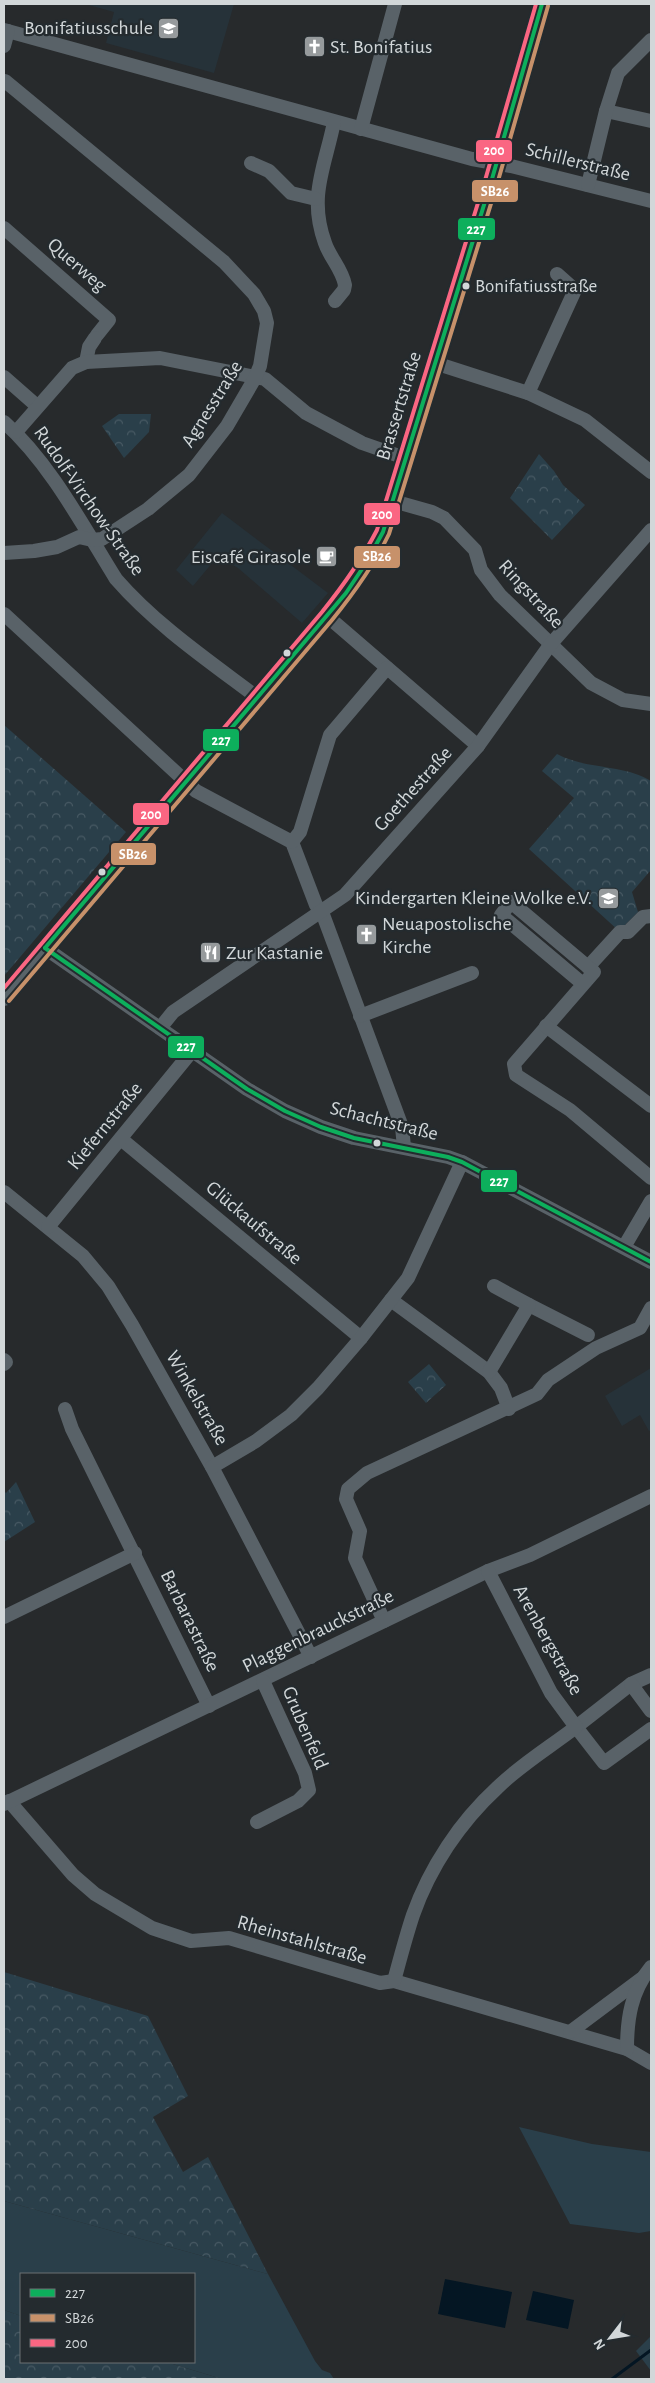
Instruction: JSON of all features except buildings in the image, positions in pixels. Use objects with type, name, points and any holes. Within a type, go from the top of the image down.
[{"type":"main road","name":"Brassertstraße","points":[[4,997],[258,698],[363,571],[383,532],[496,164],[542,4]]},
{"type":"street","points":[[361,129],[395,4]]},
{"type":"street","points":[[4,46],[6,31],[334,122],[496,164]]},
{"type":"street","points":[[588,185],[606,111],[618,72],[651,40]]},
{"type":"street","name":"Agnesstraße","points":[[4,81],[224,262],[254,294],[264,311],[267,323],[260,366],[255,378],[227,426],[189,475],[148,509],[102,539],[92,540],[80,537],[57,547],[34,552],[4,553]]},
{"type":"street","points":[[606,111],[651,121]]},
{"type":"street","points":[[334,122],[319,177],[316,199],[318,222],[325,245],[345,285],[344,290],[335,301]]},
{"type":"street","points":[[251,163],[269,171],[290,193],[316,199]]},
{"type":"street","name":"Schillerstraße","points":[[496,164],[588,185],[651,202]]},
{"type":"street","name":"Querweg","points":[[4,228],[109,320],[89,347],[86,362]]},
{"type":"street","points":[[528,393],[575,290],[557,274]]},
{"type":"street","points":[[16,432],[72,368],[86,362],[160,358],[265,379],[306,413],[362,442],[405,458]]},
{"type":"street","points":[[435,363],[528,393],[585,420],[651,472]]},
{"type":"street","points":[[4,377],[37,406]]},
{"type":"street","name":"Rudolf-Virchow-Straße","points":[[4,422],[16,432],[44,466],[116,579],[129,594],[193,648],[258,698]]},
{"type":"street","name":"Ringstraße","points":[[392,501],[432,512],[444,518],[474,550],[481,570],[500,595],[591,683],[623,700],[651,704]]},
{"type":"street","name":"Goethestraße","points":[[160,1028],[173,1012],[345,895],[478,746],[550,645],[651,530]]},
{"type":"street","points":[[4,614],[196,791],[292,842],[316,905],[322,912],[402,1127],[404,1147]]},
{"type":"street","points":[[327,616],[478,746]]},
{"type":"street","points":[[292,842],[300,832],[330,735],[387,668]]},
{"type":"street","points":[[583,984],[501,915],[511,902],[591,970]]},
{"type":"street","points":[[651,916],[643,917],[628,932],[620,932],[591,970],[583,984],[514,1064],[515,1071],[520,1079],[570,1110],[651,1178]]},
{"type":"street","name":"Schachtstraße","points":[[45,948],[192,1051],[248,1089],[285,1111],[321,1127],[354,1138],[404,1147],[462,1162],[651,1262]]},
{"type":"street","points":[[360,1016],[472,974]]},
{"type":"street","points":[[546,1026],[651,1106]]},
{"type":"street","name":"Kiefernstraße","points":[[48,1226],[192,1051]]},
{"type":"street","name":"Glückaufstraße","points":[[121,1139],[361,1338]]},
{"type":"street","points":[[212,1467],[256,1441],[291,1416],[361,1338],[408,1278],[462,1162]]},
{"type":"street","name":"Winkelstraße","points":[[4,1192],[83,1256],[108,1286],[132,1324],[212,1467],[311,1657]]},
{"type":"street","points":[[624,1247],[651,1201]]},
{"type":"street","points":[[494,1286],[588,1335]]},
{"type":"street","points":[[391,1300],[489,1372],[501,1388],[509,1409]]},
{"type":"street","points":[[489,1372],[529,1305]]},
{"type":"street","points":[[384,1621],[355,1553],[360,1531],[346,1498],[348,1489],[367,1473],[509,1409],[537,1394],[548,1380],[596,1348],[640,1328],[651,1308]]},
{"type":"street","points":[[4,1360],[6,1362],[4,1364]]},
{"type":"street","name":"Barbarastraße","points":[[65,1409],[66,1433],[135,1553],[209,1706]]},
{"type":"street","name":"Plaggenbrauckstraße","points":[[6,1802],[263,1681],[488,1571],[530,1555],[651,1496]]},
{"type":"street","points":[[4,1617],[135,1553]]},
{"type":"street","name":"Arenbergstraße","points":[[488,1571],[551,1693],[604,1763],[651,1730]]},
{"type":"street","name":"Arenbergstraße","points":[[394,1981],[413,1914],[437,1863],[454,1836],[475,1810],[498,1786],[631,1684],[651,1676]]},
{"type":"street","name":"Grubenfeld","points":[[257,1822],[298,1801],[309,1790],[304,1773],[263,1681]]},
{"type":"street","points":[[631,1684],[651,1711]]},
{"type":"street","name":"Rheinstahlstraße","points":[[6,1802],[73,1875],[95,1894],[152,1928],[191,1941],[229,1938],[380,1982],[394,1981],[627,2049],[651,2063]]},
{"type":"street","points":[[570,2032],[641,1979],[651,1967]]},
{"type":"street","points":[[627,2049],[627,2020],[641,1979]]},
{"type":"shaded area","name":"Bonifatiusschule","points":[[85,4],[234,4],[214,73],[106,43],[114,12]]},
{"type":"shaded area","points":[[222,513],[328,593],[302,623],[238,568],[218,556],[193,586],[176,570]]},
{"type":"shaded area","points":[[651,1368],[651,1430],[649,1431],[640,1415],[622,1426],[605,1396]]},
{"type":"shaded area","points":[[445,2279],[512,2292],[505,2328],[438,2314]]},
{"type":"shaded area","points":[[533,2291],[574,2300],[568,2329],[526,2320]]},
{"type":"green space","points":[[119,414],[151,414],[149,432],[124,458],[102,426]]},
{"type":"green space","points":[[539,454],[563,485],[585,505],[552,540],[510,498]]},
{"type":"green space","points":[[4,725],[126,832],[4,976]]},
{"type":"green space","points":[[557,754],[581,763],[629,772],[651,781],[651,870],[632,892],[638,912],[619,931],[529,849],[574,798],[542,771]]},
{"type":"green space","points":[[429,1364],[446,1385],[426,1403],[408,1382]]},
{"type":"green space","points":[[16,1482],[35,1522],[4,1542],[4,1491],[6,1493]]},
{"type":"green space","points":[[4,1972],[148,2016],[188,2096],[153,2117],[183,2172],[208,2157],[268,2274],[4,2201]]},
{"type":"green space","points":[[519,2127],[592,2144],[651,2152],[651,2231],[639,2233],[570,2224]]},
{"type":"green space","points":[[4,2201],[268,2274],[315,2361],[322,2370],[330,2373],[334,2379],[222,2379],[169,2363],[195,2363],[195,2273],[20,2273],[20,2316],[4,2310]]},
{"type":"green space","points":[[4,2310],[20,2316],[20,2363],[169,2363],[222,2379],[4,2379]]},
{"type":"green space","points":[[651,2336],[651,2371],[636,2351]]},
{"type":"waterway","points":[[612,2379],[651,2350]]},
{"type":"transit line","name":"200","points":[[4,988],[322,612],[352,572],[377,530],[486,177],[536,4]]},
{"type":"transit line","name":"227","points":[[45,948],[346,593],[366,563],[383,532],[492,179],[542,4]]},
{"type":"transit line","name":"SB26","points":[[9,1001],[332,620],[377,557],[389,534],[498,181],[548,6]]},
{"type":"transit line","name":"227","points":[[45,948],[247,1089],[285,1111],[321,1127],[354,1138],[448,1157],[462,1162],[651,1262]]},
{"type":"place","name":"Bonifatiusschule","points":[[169,28]]},
{"type":"place","name":"St. Bonifatius","points":[[314,47]]},
{"type":"place","name":"Bonifatiusstraße","points":[[466,286]]},
{"type":"place","name":"Eiscafé Girasole","points":[[327,557]]},
{"type":"place","name":"Kindergarten Kleine Wolke e.V.","points":[[608,898]]},
{"type":"place","name":"Neuapostolische Kirche","points":[[366,935]]},
{"type":"place","name":"Zur Kastanie","points":[[210,953]]}]
